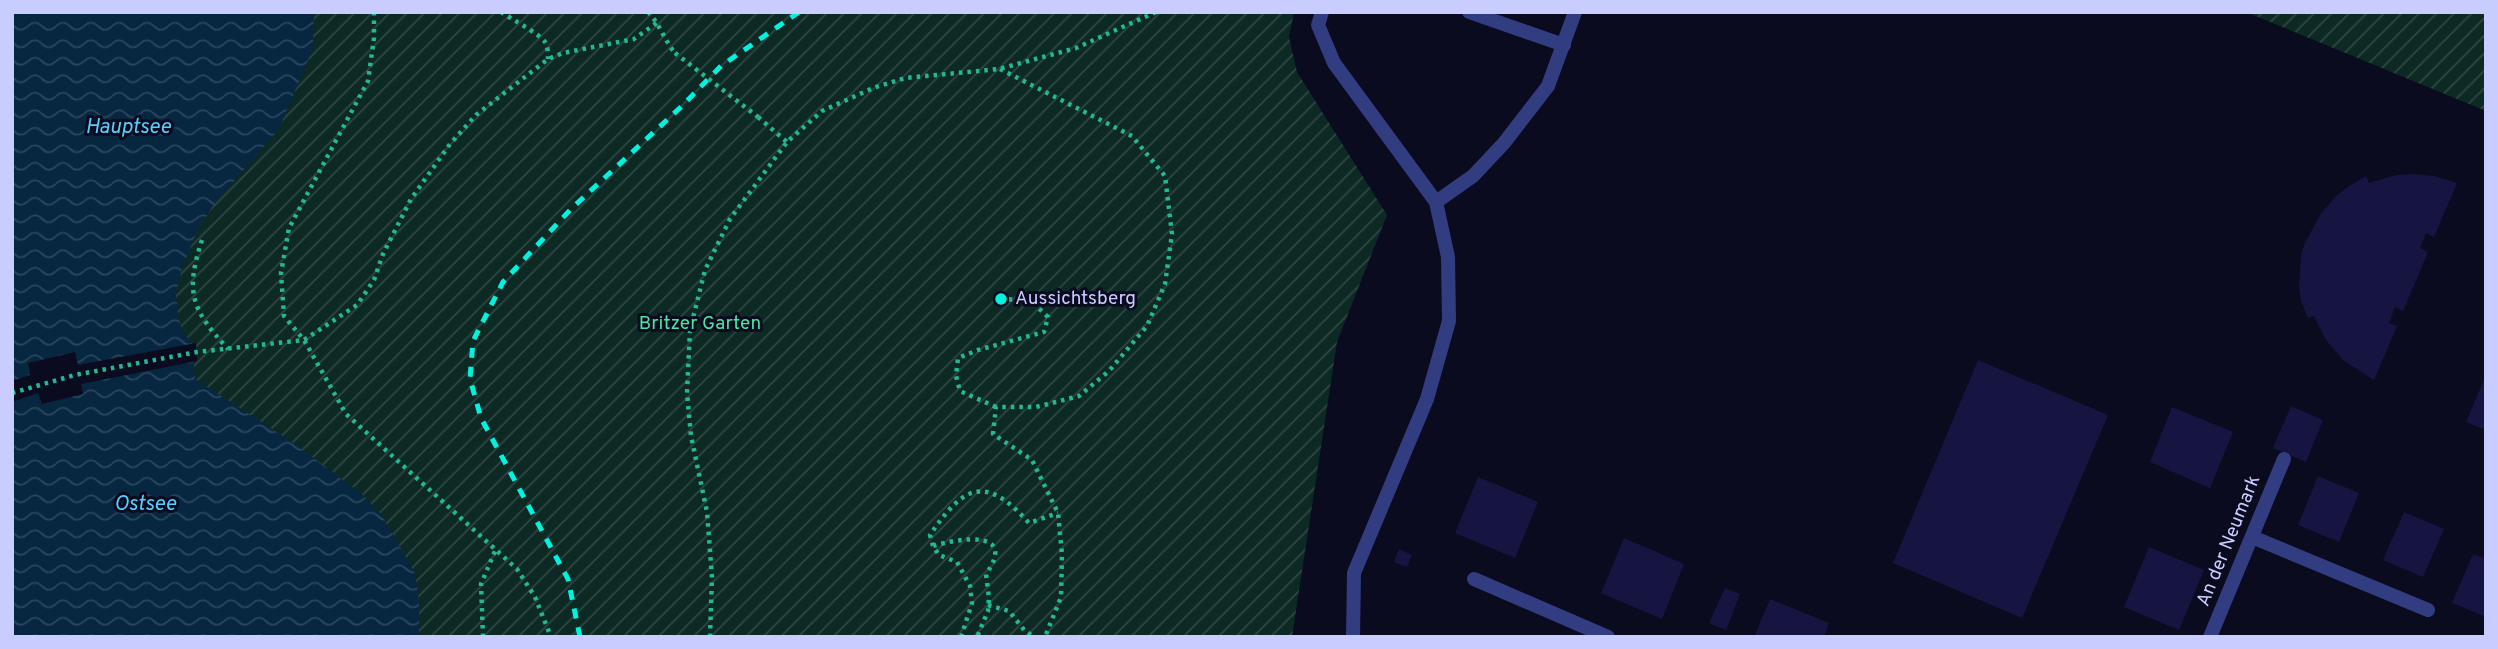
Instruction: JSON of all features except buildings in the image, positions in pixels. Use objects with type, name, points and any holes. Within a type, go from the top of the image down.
[{"type":"lane","points":[[1322,12],[1318,25],[1334,63],[1436,202],[1448,257],[1449,321],[1427,399],[1354,573],[1353,637]]},
{"type":"lane","points":[[1469,12],[1564,45]]},
{"type":"lane","points":[[1436,202],[1473,176],[1504,143],[1548,86],[1575,12]]},
{"type":"lane","name":"An der Neumark","points":[[2210,637],[2284,459]]},
{"type":"lane","points":[[2252,537],[2428,610]]},
{"type":"lane","points":[[1474,579],[1608,637]]},
{"type":"path","points":[[374,12],[374,38],[368,81],[289,228],[281,273],[284,316],[304,340],[346,414],[517,569],[535,597],[551,637]]},
{"type":"path","points":[[501,12],[524,29],[537,34],[546,43],[548,59]]},
{"type":"path","points":[[648,12],[658,22],[666,41],[675,53],[788,142]]},
{"type":"path","points":[[710,637],[712,577],[707,512],[691,436],[687,393],[690,330],[705,270],[730,219],[788,142],[822,111],[873,88],[905,78],[999,69],[1076,48],[1156,12]]},
{"type":"path","points":[[12,393],[75,375],[197,352],[304,340],[357,304],[374,280],[383,254],[411,199],[450,144],[476,115],[548,59],[563,53],[635,38],[658,22]]},
{"type":"path","points":[[999,69],[1132,136],[1165,176],[1172,234],[1165,284],[1147,327],[1109,371],[1079,396],[1036,407],[996,407],[960,391],[956,376],[958,358],[1044,332],[1048,317],[1030,300],[1001,299]]},
{"type":"path","points":[[202,240],[192,285],[195,303],[210,330],[228,349]]},
{"type":"path","points":[[996,407],[993,434],[1032,460],[1058,513],[1062,554],[1061,597],[1045,637]]},
{"type":"path","points":[[961,637],[972,603],[970,586],[957,562],[939,555],[930,535],[948,508],[963,497],[981,491],[995,494],[1011,503],[1029,523],[1058,513]]},
{"type":"path","points":[[933,546],[943,542],[983,540],[991,542],[996,549],[997,557],[986,574],[988,605],[977,637]]},
{"type":"path","points":[[483,637],[481,584],[495,551]]},
{"type":"path","points":[[988,605],[1009,611],[1025,631],[1034,637]]},
{"type":"green space","name":"Britzer Garten","points":[[12,12],[1294,12],[1289,37],[1297,72],[1387,215],[1337,342],[1292,637],[12,637]]},
{"type":"green space","points":[[2246,12],[2486,12],[2486,111]]},
{"type":"water","points":[[12,12],[314,12],[313,48],[279,129],[215,203],[198,229],[182,268],[176,295],[179,320],[184,334],[192,342],[195,379],[292,442],[362,494],[381,514],[415,573],[419,601],[419,637],[12,637]]},
{"type":"pier","points":[[196,343],[197,361],[81,384],[83,394],[42,404],[38,393],[12,402],[12,381],[30,375],[28,363],[75,352],[78,365]]},
{"type":"railway","points":[[580,637],[568,579],[481,418],[470,379],[473,341],[503,282],[571,209],[721,66],[799,12]]},
{"type":"place","name":"Aussichtsberg","points":[[1001,299]]},
{"type":"water label","name":"Hauptsee","points":[[128,127]]},
{"type":"water label","name":"Ostsee","points":[[145,504]]}]
